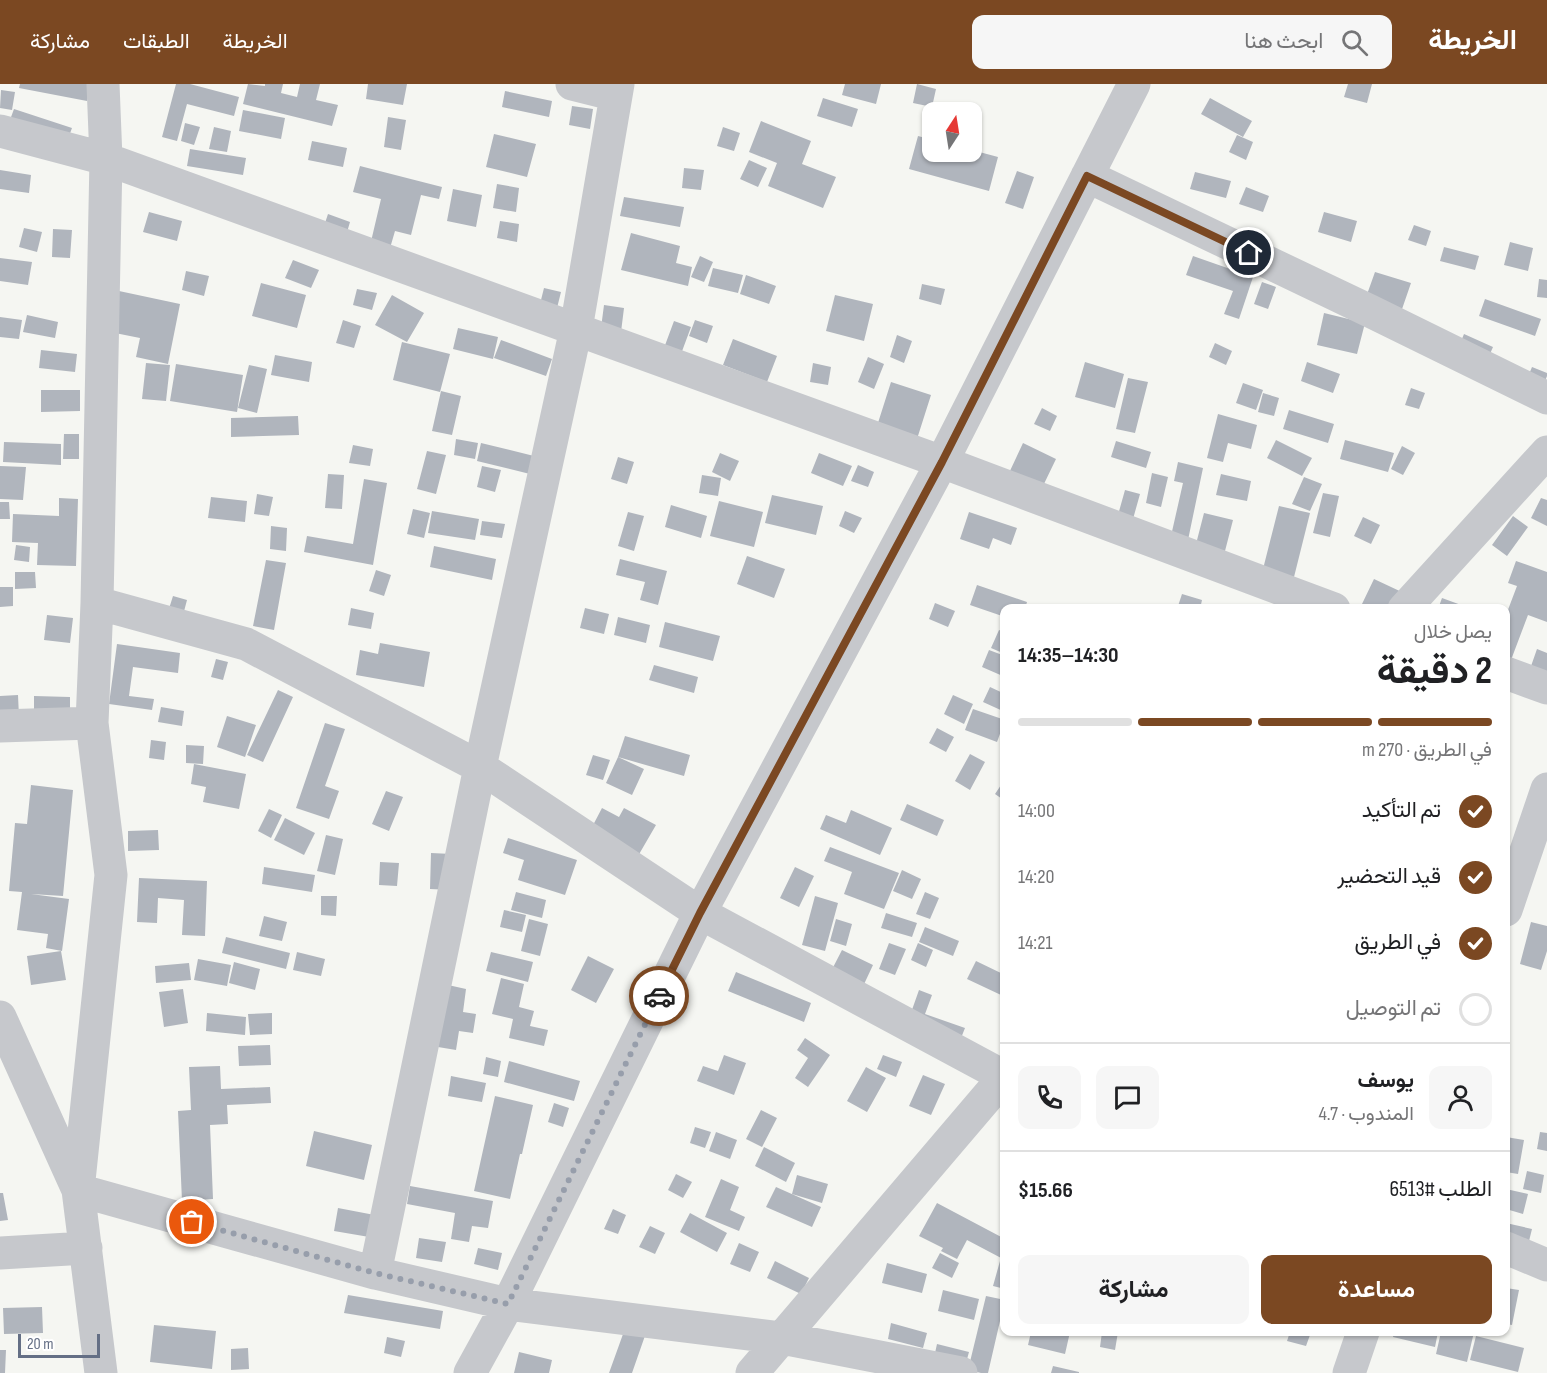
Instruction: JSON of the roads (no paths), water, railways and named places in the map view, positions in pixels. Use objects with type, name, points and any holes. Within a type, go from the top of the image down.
[{"type":"street","points":[[102,84],[106,159],[97,603],[92,723],[111,875],[78,1190],[102,1373]]},
{"type":"street","points":[[375,1273],[480,767],[576,329],[617,89],[572,84]]},
{"type":"street","points":[[470,1373],[508,1304],[700,913],[942,462],[1134,84]]},
{"type":"street","points":[[0,131],[106,159],[942,462],[1321,604]]},
{"type":"street","points":[[1087,176],[1547,398]]},
{"type":"street","points":[[1409,604],[1547,452]]},
{"type":"street","points":[[97,603],[246,644],[480,767],[700,913],[1000,1074]]},
{"type":"street","points":[[1510,674],[1547,688]]},
{"type":"street","points":[[0,726],[92,723]]},
{"type":"street","points":[[1510,898],[1547,789]]},
{"type":"street","points":[[0,1017],[78,1190]]},
{"type":"street","points":[[752,1373],[1000,1083]]},
{"type":"street","points":[[78,1190],[375,1273],[508,1304],[782,1338],[884,1366],[961,1373]]},
{"type":"street","points":[[0,1253],[86,1248]]},
{"type":"street","points":[[1510,1250],[1547,1264]]},
{"type":"street","points":[[1349,1373],[1362,1336]]}]
